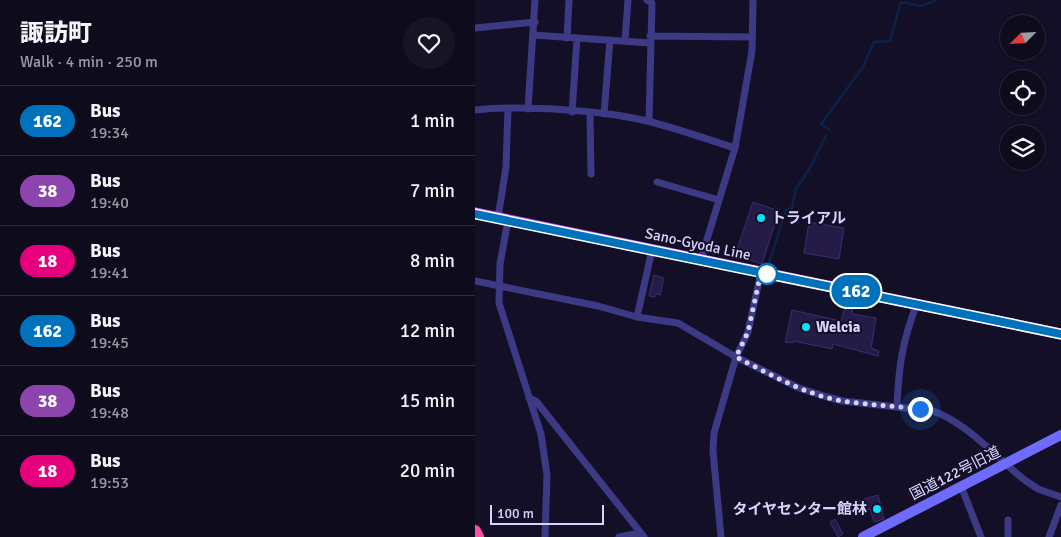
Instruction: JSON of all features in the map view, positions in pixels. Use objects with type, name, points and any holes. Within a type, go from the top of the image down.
[{"type":"highway","points":[[475,531],[478,537]]},
{"type":"main road","name":"Sano-Gyoda Line","points":[[475,214],[1061,334]]},
{"type":"street","points":[[528,109],[535,0]]},
{"type":"street","points":[[567,38],[569,0]]},
{"type":"street","points":[[625,41],[629,0]]},
{"type":"street","points":[[647,0],[652,3],[653,10],[650,40],[649,121]]},
{"type":"street","points":[[701,259],[735,148],[750,67],[753,0]]},
{"type":"street","points":[[475,28],[535,22]]},
{"type":"street","points":[[533,35],[625,41],[752,37]]},
{"type":"street","points":[[572,112],[577,38]]},
{"type":"street","points":[[605,114],[610,40]]},
{"type":"street","points":[[508,109],[499,286],[504,321],[541,434],[546,466],[545,537]]},
{"type":"street","points":[[475,110],[528,109],[605,114],[649,121],[735,148]]},
{"type":"street","points":[[590,113],[591,174]]},
{"type":"street","points":[[657,182],[719,200]]},
{"type":"street","points":[[637,317],[652,250]]},
{"type":"street","points":[[721,537],[713,451],[714,433],[736,357],[748,332],[761,272]]},
{"type":"street","points":[[475,281],[598,306],[637,317],[678,323],[736,357],[799,388],[827,397],[843,401],[933,411],[958,422],[1004,464],[1038,489],[1061,497]]},
{"type":"street","points":[[897,406],[900,359],[906,332],[917,303]]},
{"type":"street","points":[[529,398],[536,401],[642,535]]},
{"type":"street","name":"国道122号旧道","points":[[863,537],[880,533],[961,486],[1061,435]]},
{"type":"street","points":[[961,486],[981,537]]},
{"type":"street","points":[[1049,537],[1061,505]]},
{"type":"street","points":[[1008,520],[1009,537]]},
{"type":"street","points":[[619,537],[642,535]]},
{"type":"building","points":[[753,202],[779,211],[762,264],[735,255]]},
{"type":"building","points":[[809,222],[844,228],[839,259],[804,253]]},
{"type":"building","points":[[654,275],[664,278],[660,295],[656,294],[655,297],[649,296]]},
{"type":"building","points":[[846,305],[853,306],[852,314],[876,318],[871,348],[879,351],[878,356],[833,344],[832,349],[793,341],[793,343],[785,342],[792,310],[841,321]]},
{"type":"building","points":[[878,495],[884,519],[874,522],[870,509],[855,514],[851,503]]},
{"type":"building","points":[[835,519],[843,534],[838,537],[830,522]]},
{"type":"waterway","points":[[830,130],[821,124],[863,67],[874,42],[890,41],[901,2],[922,6],[936,0]]},
{"type":"waterway","points":[[768,266],[786,210],[792,208],[796,189],[810,168],[826,135]]},
{"type":"bus line","name":"162","points":[[475,214],[1061,334]]},
{"type":"place","name":"トライアル","points":[[761,218]]},
{"type":"place","name":"Welcia","points":[[806,327]]},
{"type":"place","name":"タイヤセンター館林","points":[[877,509]]},
{"type":"route","points":[[767,274],[761,272],[748,332],[736,357],[799,388],[827,397],[843,401],[920,409]]}]
